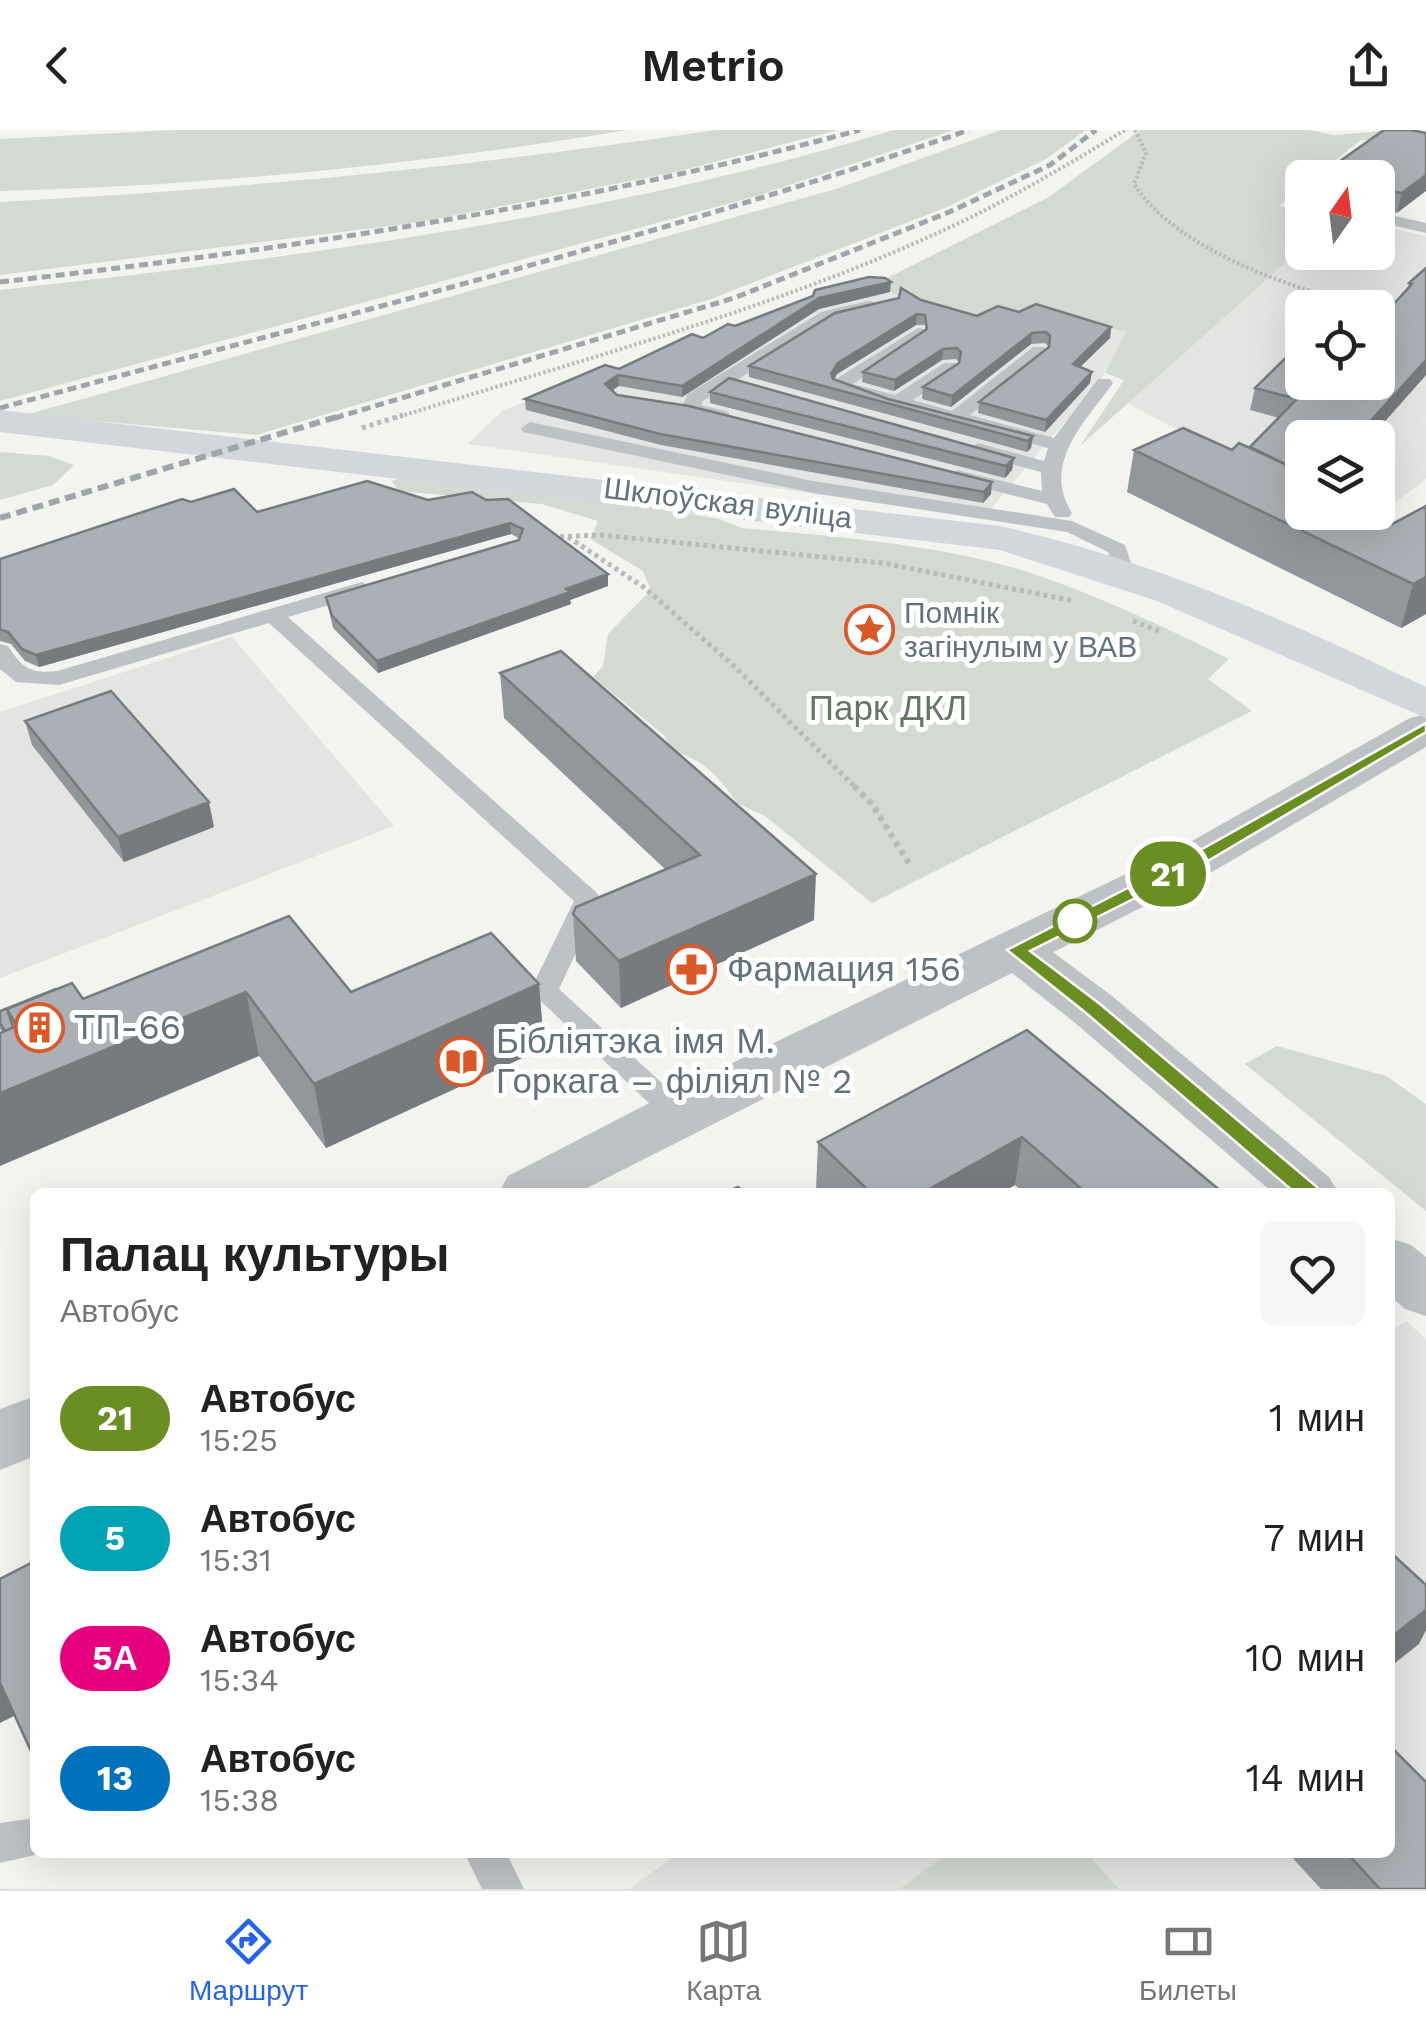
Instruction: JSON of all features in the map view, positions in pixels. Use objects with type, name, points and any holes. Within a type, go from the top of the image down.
[{"type":"main road","name":"Шклоўская вуліца","points":[[0,421],[290,452],[1011,540],[1124,574],[1357,670],[1426,704]]},
{"type":"street","points":[[537,1188],[678,1114],[1194,861],[1426,728]]},
{"type":"street","points":[[1016,950],[1093,1009],[1304,1188]]},
{"type":"street","points":[[0,1440],[30,1426]]},
{"type":"lane","points":[[1395,221],[1426,228]]},
{"type":"lane","points":[[747,423],[680,407],[827,316],[891,301]]},
{"type":"lane","points":[[918,332],[844,381],[843,387],[1059,445]]},
{"type":"lane","points":[[957,416],[1039,351]]},
{"type":"lane","points":[[896,403],[950,367]]},
{"type":"lane","points":[[725,379],[759,388]]},
{"type":"lane","points":[[1072,527],[1053,500],[1049,468],[1059,445],[1104,383]]},
{"type":"lane","points":[[530,428],[813,487],[1072,527],[1118,549],[1124,574]]},
{"type":"lane","points":[[955,442],[1049,468]]},
{"type":"lane","points":[[938,471],[1053,500]]},
{"type":"lane","points":[[0,652],[11,673],[28,681],[59,678],[383,582]]},
{"type":"lane","points":[[273,615],[588,899],[544,991],[678,1114]]},
{"type":"lane","points":[[0,1843],[30,1839]]},
{"type":"lane","points":[[487,1858],[504,1889]]},
{"type":"path","points":[[290,452],[668,336],[864,267],[1068,168],[1125,130]]},
{"type":"path","points":[[1134,130],[1146,153],[1140,159],[1134,184],[1138,195],[1159,214],[1288,284],[1308,290]]},
{"type":"path","points":[[566,535],[646,588],[721,654],[872,804],[910,865]]},
{"type":"path","points":[[548,538],[601,535],[883,563],[1086,604]]},
{"type":"path","points":[[1132,620],[1162,632]]},
{"type":"shaded area","points":[[1395,229],[1426,236],[1426,479],[1395,503],[1395,420],[1285,420],[1285,486],[1125,402],[1285,263],[1285,270],[1395,270]]},
{"type":"shaded area","points":[[875,284],[914,304],[1044,311],[1127,332],[1100,381],[983,518],[468,444],[503,410],[813,295]]},
{"type":"shaded area","points":[[232,637],[394,826],[0,978],[0,712]]},
{"type":"shaded area","points":[[1406,1321],[1426,1339],[1426,1889],[630,1889],[671,1858],[1395,1858],[1395,1329]]},
{"type":"green space","points":[[177,130],[628,130],[315,171],[158,184],[0,191],[0,139]]},
{"type":"green space","points":[[716,130],[838,130],[676,172],[421,222],[0,275],[0,202],[359,175]]},
{"type":"green space","points":[[894,130],[954,130],[760,195],[0,401],[0,290],[339,248],[563,211],[785,161]]},
{"type":"green space","points":[[1001,130],[1086,130],[1046,159],[947,207],[711,299],[256,435],[25,415],[836,189]]},
{"type":"green space","points":[[1141,130],[1309,130],[1334,135],[1384,131],[1379,140],[1361,140],[1336,160],[1285,160],[1285,201],[1279,206],[1285,207],[1285,263],[1080,446],[1124,380],[1105,373],[1126,332],[1044,311],[967,316],[914,304],[875,284],[1047,198]]},
{"type":"green space","points":[[0,452],[49,456],[74,465],[53,485],[0,500]]},
{"type":"green space","name":"Парк ДКЛ","points":[[405,477],[649,507],[719,519],[742,528],[888,543],[996,563],[1107,602],[1229,659],[1208,679],[1252,711],[872,903],[765,816],[737,803],[700,763],[669,751],[665,736],[593,677],[603,666],[608,634],[651,590],[643,571],[590,539],[598,521],[542,504],[399,491],[391,481]]},
{"type":"green space","points":[[1277,1046],[1386,1076],[1426,1104],[1426,1211],[1245,1064]]},
{"type":"green space","points":[[941,1858],[1091,1858],[1119,1889],[900,1889]]},
{"type":"building","points":[[1384,130],[1426,133],[1426,175],[1402,193],[1395,192],[1395,160],[1342,160]]},
{"type":"building","points":[[1426,268],[1426,360],[1395,394],[1395,302],[1412,284],[1409,283]]},
{"type":"building","points":[[869,277],[891,282],[819,298],[682,386],[618,375],[605,384],[617,395],[689,406],[992,482],[984,492],[660,434],[525,399],[605,365],[619,369],[692,334],[703,338],[728,324],[735,326],[813,296],[815,290]]},
{"type":"building","points":[[901,288],[921,300],[977,316],[998,306],[1019,312],[1036,304],[1111,327],[1073,364],[1092,372],[1046,420],[979,402],[1049,347],[1050,336],[1046,332],[1032,333],[952,396],[923,387],[959,363],[961,352],[957,348],[943,349],[895,380],[863,372],[927,329],[925,315],[917,314],[838,363],[831,374],[833,379],[888,399],[1033,436],[1028,441],[749,366],[835,313],[899,298]]},
{"type":"building","points":[[1285,359],[1285,396],[1255,388]]},
{"type":"building","points":[[729,378],[1014,458],[1006,466],[710,392]]},
{"type":"building","points":[[1296,400],[1390,400],[1371,420],[1285,420],[1285,464],[1250,447]]},
{"type":"building","points":[[1183,428],[1232,450],[1239,443],[1285,464],[1285,523],[1134,450]]},
{"type":"building","points":[[367,481],[428,500],[472,492],[486,500],[508,499],[608,574],[566,589],[570,592],[377,661],[332,616],[326,597],[519,540],[523,529],[510,523],[36,655],[22,649],[8,632],[0,629],[0,559],[182,499],[191,502],[234,489],[257,512]]},
{"type":"building","points":[[1426,506],[1426,577],[1413,584],[1301,530],[1395,530],[1395,522]]},
{"type":"building","points":[[561,651],[816,874],[619,961],[573,914],[576,907],[700,855],[500,673]]},
{"type":"building","points":[[111,691],[209,802],[118,837],[25,721]]},
{"type":"building","points":[[289,916],[351,992],[491,933],[539,984],[314,1084],[246,992],[0,1093],[0,1033],[17,1026],[7,1009],[72,983],[83,999]]},
{"type":"building","points":[[56,989],[7,1009],[13,1027],[5,1031],[0,1011]]},
{"type":"building","points":[[1027,1030],[1217,1188],[1080,1188],[1022,1137],[931,1188],[866,1188],[818,1142]]},
{"type":"building","points":[[1395,1557],[1426,1585],[1426,1610],[1395,1634]]},
{"type":"building","points":[[30,1564],[30,1749],[0,1683],[0,1579]]},
{"type":"building","points":[[1395,1751],[1426,1782],[1426,1889],[1380,1889],[1352,1858],[1395,1858]]},
{"type":"railway","points":[[0,282],[217,255],[433,222],[647,181],[860,130]]},
{"type":"railway","points":[[0,408],[609,243],[969,130]]},
{"type":"railway","points":[[335,418],[734,298],[947,213],[1050,165],[1096,130]]},
{"type":"railway","points":[[0,518],[343,415]]},
{"type":"bus line","name":"21","points":[[1304,1188],[1093,1009],[1016,950],[1194,861],[1426,728]]},
{"type":"place","name":"Помнік загінулым у ВАВ","points":[[869,630]]},
{"type":"place","name":"Фармация 156","points":[[692,969]]},
{"type":"place","name":"ТП-66","points":[[39,1027]]},
{"type":"place","name":"Бібліятэка імя М. Горкага – філіял № 2","points":[[461,1061]]}]
